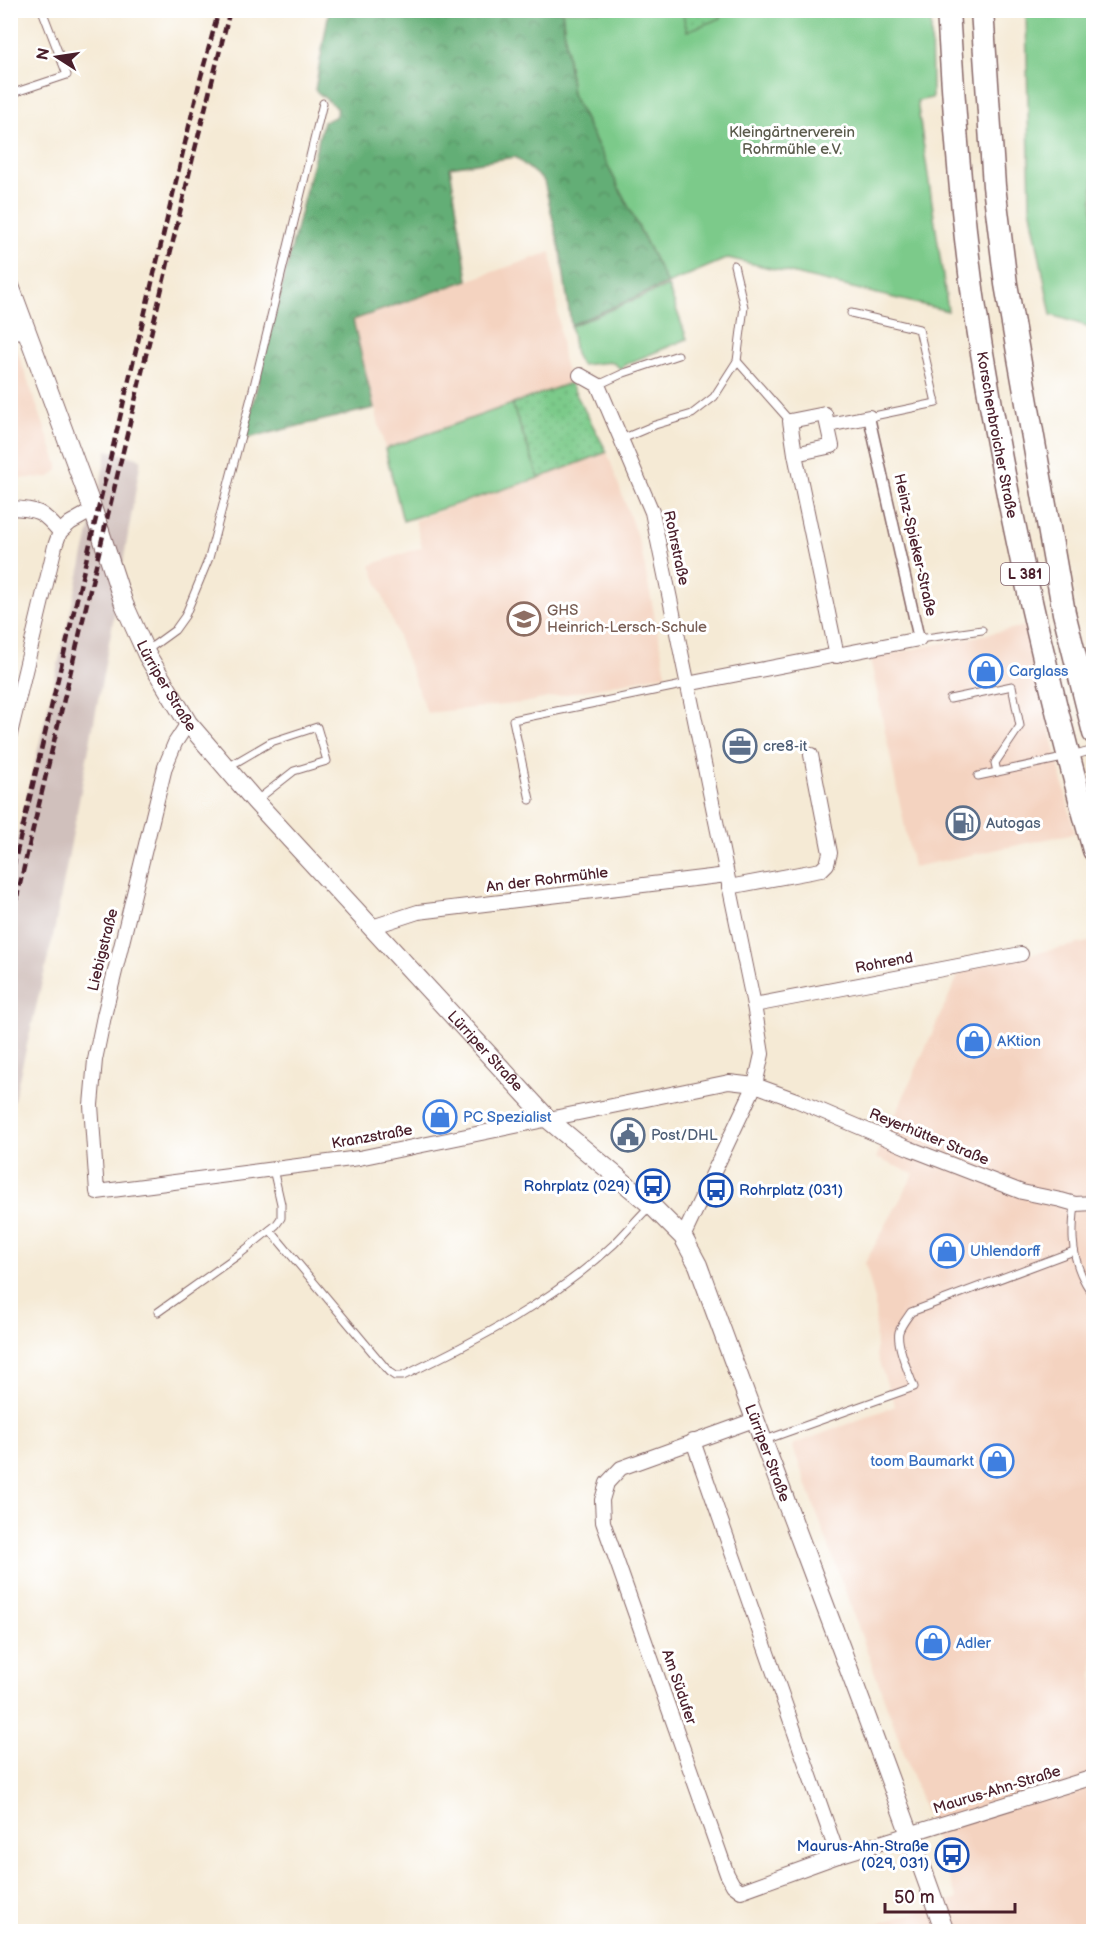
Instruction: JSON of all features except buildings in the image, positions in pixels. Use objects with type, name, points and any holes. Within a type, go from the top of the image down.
[{"type":"main road","name":"Korschenbroicher Straße","points":[[948,10],[957,152],[975,306],[1000,459],[1035,620],[1068,757],[1094,850]]},
{"type":"main road","name":"L 381","points":[[982,10],[994,186],[1006,284],[1064,614],[1094,733]]},
{"type":"street","name":"Lürriper Straße","points":[[10,285],[19,331],[93,510],[124,604],[145,651],[188,723],[255,801],[549,1120],[651,1205],[683,1237],[699,1265],[754,1420],[911,1835],[945,1932]]},
{"type":"street","points":[[580,375],[598,385]]},
{"type":"street","name":"Rohrstraße","points":[[598,385],[652,512],[754,1005],[762,1054],[755,1085],[683,1237]]},
{"type":"street","points":[[795,453],[832,446],[825,414],[790,421],[795,453],[837,656]]},
{"type":"street","points":[[828,425],[869,417]]},
{"type":"street","name":"Heinz-Spieker-Straße","points":[[687,684],[919,639],[869,417]]},
{"type":"street","points":[[10,508],[33,509],[47,517],[60,532]]},
{"type":"street","points":[[10,735],[60,532],[70,523],[93,510]]},
{"type":"street","name":"Liebigstraße","points":[[97,1192],[91,1105],[95,1060],[165,767],[175,743],[188,723]]},
{"type":"street","points":[[728,881],[821,870],[827,864],[830,853],[811,754]]},
{"type":"street","name":"An der Rohrmühle","points":[[372,927],[418,912],[728,881]]},
{"type":"street","name":"Rohrend","points":[[754,1005],[1021,954]]},
{"type":"street","name":"Kranzstraße","points":[[97,1192],[358,1158],[729,1082],[755,1085]]},
{"type":"street","name":"Reyerhütter Straße","points":[[755,1085],[1022,1192],[1075,1204],[1094,1203]]},
{"type":"street","name":"Am Südufer","points":[[754,1420],[621,1468],[607,1483],[602,1500],[603,1522],[727,1874],[733,1885],[741,1891],[838,1856],[911,1835]]},
{"type":"street","points":[[693,1441],[838,1856]]},
{"type":"street","name":"Maurus-Ahn-Straße","points":[[911,1835],[1094,1777]]},
{"type":"lane","points":[[10,94],[67,75],[42,10]]},
{"type":"lane","points":[[145,651],[175,630],[185,616],[209,558],[323,103]]},
{"type":"lane","points":[[622,439],[655,425],[692,414],[714,397],[736,361],[744,307],[734,265]]},
{"type":"lane","points":[[851,314],[919,329],[936,403],[869,417]]},
{"type":"lane","points":[[598,385],[624,373],[678,355]]},
{"type":"lane","points":[[736,361],[790,421]]},
{"type":"lane","points":[[919,639],[982,630]]},
{"type":"lane","points":[[530,800],[513,720],[687,684]]},
{"type":"lane","points":[[950,699],[1012,686],[1020,726],[994,763],[997,772]]},
{"type":"lane","points":[[226,768],[271,742],[317,727],[327,761],[294,771],[255,801]]},
{"type":"lane","points":[[978,776],[1094,750]]},
{"type":"lane","points":[[158,1312],[270,1230],[281,1218],[281,1204],[273,1169]]},
{"type":"lane","points":[[1075,1204],[1072,1235],[1075,1261],[1089,1290],[1094,1294]]},
{"type":"lane","points":[[270,1230],[389,1372],[395,1376],[403,1376],[471,1343],[546,1297],[581,1272],[614,1243],[651,1205]]},
{"type":"lane","points":[[762,1441],[914,1387],[898,1334],[911,1312],[1074,1251]]},
{"type":"shaded area","points":[[551,252],[563,358],[570,383],[385,449],[353,320]]},
{"type":"shaded area","points":[[13,339],[58,465],[58,470],[50,477],[11,479],[10,340]]},
{"type":"shaded area","points":[[107,450],[141,459],[112,627],[54,932],[11,1112],[11,864]]},
{"type":"shaded area","name":"GHS Heinrich-Lersch-Schule","points":[[607,452],[641,548],[666,674],[523,703],[427,713],[371,565],[422,547],[415,520]]},
{"type":"shaded area","points":[[1026,626],[1075,833],[913,867],[870,658]]},
{"type":"shaded area","points":[[1093,941],[1093,1931],[855,1931],[957,1899],[792,1445],[895,1406],[876,1354],[875,1300],[865,1263],[914,1174],[876,1158],[961,969]]},
{"type":"green space","points":[[329,11],[562,11],[572,94],[667,284],[571,325],[561,254],[544,181],[515,157],[450,167],[468,280],[353,320],[374,408],[244,439],[323,122],[335,117],[338,109],[315,90]]},
{"type":"green space","name":"Kleingärtnerverein Rohrmühle e.V.","points":[[562,11],[931,11],[932,98],[917,101],[948,311],[728,258],[667,284],[572,94]]},
{"type":"green space","points":[[682,11],[720,11],[721,18],[687,31]]},
{"type":"green space","points":[[1026,11],[1093,11],[1093,328],[1051,315],[1030,207]]},
{"type":"green space","points":[[668,286],[687,339],[624,365],[622,370],[612,362],[581,365],[575,354],[571,326]]},
{"type":"green space","points":[[570,383],[607,452],[539,478],[512,404]]},
{"type":"green space","points":[[512,404],[539,478],[403,521],[385,449]]},
{"type":"railway","points":[[10,881],[200,80],[219,10]]},
{"type":"railway","points":[[10,926],[230,10]]},
{"type":"place","name":"GHS Heinrich-Lersch-Schule","points":[[524,619]]},
{"type":"place","name":"Carglass","points":[[986,671]]},
{"type":"place","name":"cre8-it","points":[[740,746]]},
{"type":"place","name":"Autogas","points":[[963,823]]},
{"type":"place","name":"AKtion","points":[[974,1041]]},
{"type":"place","name":"PC Spezialist","points":[[440,1117]]},
{"type":"place","name":"Post/DHL","points":[[628,1135]]},
{"type":"place","name":"Rohrplatz (029)","points":[[653,1186]]},
{"type":"place","name":"Rohrplatz (031)","points":[[716,1190]]},
{"type":"place","name":"Uhlendorff","points":[[947,1251]]},
{"type":"place","name":"toom Baumarkt","points":[[997,1461]]},
{"type":"place","name":"Adler","points":[[933,1643]]},
{"type":"place","name":"Maurus-Ahn-Straße (029, 031)","points":[[952,1855]]}]
